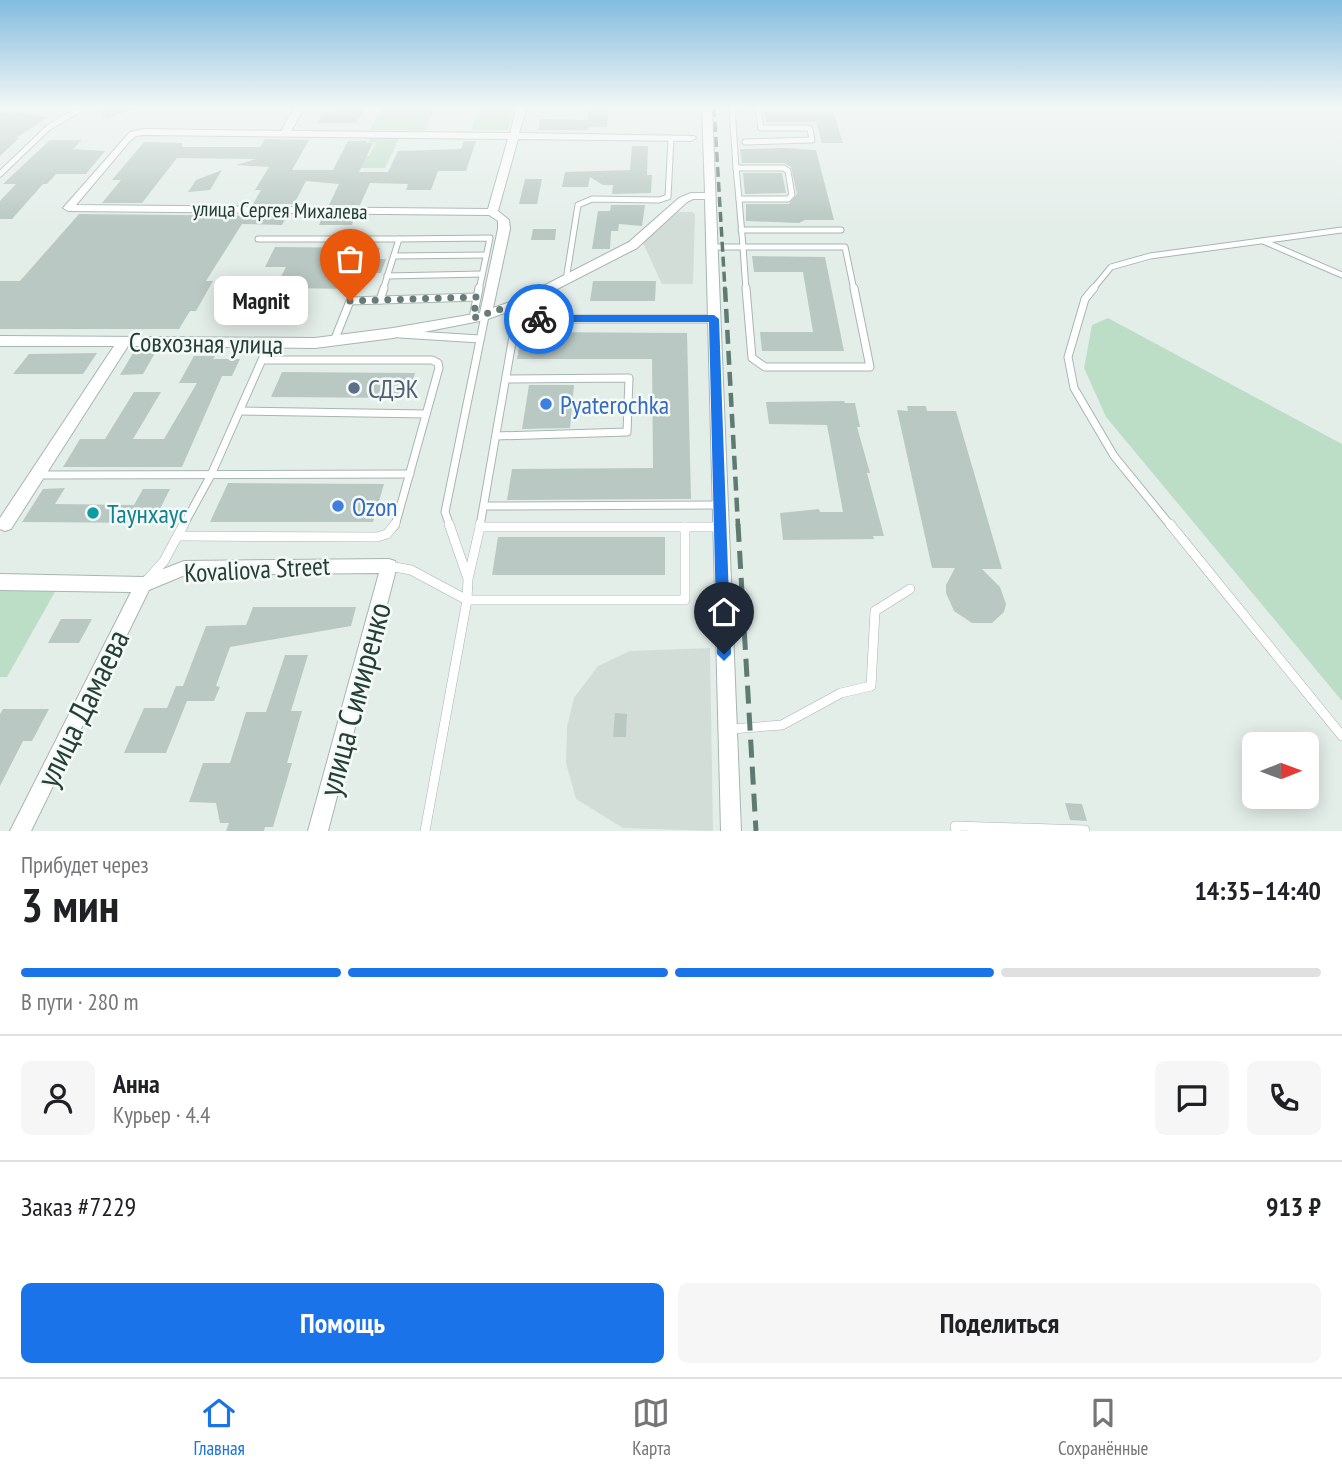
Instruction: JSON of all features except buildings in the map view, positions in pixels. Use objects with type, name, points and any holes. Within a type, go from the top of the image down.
[{"type":"street","name":"улица Сергея Михалева","points":[[123,146],[68,208],[492,212]]},
{"type":"street","points":[[479,317],[504,229],[503,220],[492,212],[509,146]]},
{"type":"street","points":[[708,146],[718,505],[731,831]]},
{"type":"street","name":"Совхозная улица","points":[[0,341],[269,344],[334,341],[479,317],[520,303],[633,246],[683,200],[691,196],[710,196]]},
{"type":"street","points":[[5,524],[124,342]]},
{"type":"street","name":"Kovaliova Street","points":[[0,582],[143,584],[184,568],[389,566]]},
{"type":"street","name":"улица Симиренко","points":[[318,831],[389,566]]},
{"type":"street","name":"улица Дамаева","points":[[20,831],[143,584]]},
{"type":"lane","points":[[0,174],[27,146]]},
{"type":"lane","points":[[566,280],[578,205],[592,199],[659,200],[668,197],[671,146]]},
{"type":"lane","points":[[712,247],[742,248],[845,247],[870,367],[765,367],[755,362],[742,248],[735,146]]},
{"type":"lane","points":[[0,166],[7,166]]},
{"type":"lane","points":[[736,168],[787,169],[792,195],[788,199],[739,199]]},
{"type":"lane","points":[[741,230],[841,230]]},
{"type":"lane","points":[[1342,230],[1150,256],[1111,267],[1085,299],[1068,356],[1074,388],[1115,456],[1342,736]]},
{"type":"lane","points":[[258,239],[490,238],[477,297],[480,340],[444,512],[468,579]]},
{"type":"lane","points":[[380,300],[399,239]]},
{"type":"lane","points":[[1263,241],[1342,275]]},
{"type":"lane","points":[[394,256],[486,255]]},
{"type":"lane","points":[[387,276],[482,274]]},
{"type":"lane","points":[[334,341],[350,301],[477,297]]},
{"type":"lane","points":[[425,831],[467,600],[468,579],[484,506],[520,303]]},
{"type":"lane","points":[[516,318],[714,319]]},
{"type":"lane","points":[[393,333],[480,340]]},
{"type":"lane","points":[[143,584],[164,561],[211,475],[269,344]]},
{"type":"lane","points":[[178,536],[377,537],[394,528],[439,368],[438,363],[432,360],[264,360]]},
{"type":"lane","points":[[496,436],[627,432],[629,378],[506,379]]},
{"type":"lane","points":[[240,411],[426,414]]},
{"type":"lane","points":[[38,475],[410,474]]},
{"type":"lane","points":[[484,506],[718,505]]},
{"type":"lane","points":[[480,527],[719,527]]},
{"type":"lane","points":[[389,566],[411,570],[467,600],[685,600],[685,527]]},
{"type":"lane","points":[[727,730],[782,725],[841,693],[871,686],[875,611],[909,589]]},
{"type":"lane","points":[[956,831],[955,826],[1085,830]]},
{"type":"shaded area","points":[[678,212],[693,212],[695,215],[693,284],[662,284],[643,243]]},
{"type":"shaded area","points":[[710,648],[713,831],[623,828],[576,799],[566,763],[567,727],[574,698],[598,666],[630,651]]},
{"type":"green space","points":[[375,146],[395,146],[385,168],[353,168],[359,156],[369,156]]},
{"type":"green space","points":[[1108,318],[1342,444],[1342,701],[1106,417],[1084,368],[1092,325]]},
{"type":"green space","points":[[0,590],[56,590],[7,677],[0,677]]},
{"type":"railway","points":[[716,146],[725,290]]},
{"type":"railway","points":[[725,288],[738,526]]},
{"type":"railway","points":[[738,524],[756,831]]},
{"type":"way so far","points":[[350,301],[477,297],[473,318],[520,303],[516,318],[539,319]]},
{"type":"place","name":"Magnit","points":[[350,301]]},
{"type":"place","name":"СДЭК","points":[[354,388]]},
{"type":"place","name":"Pyaterochka","points":[[546,404]]},
{"type":"place","name":"Ozon","points":[[338,506]]},
{"type":"place","name":"Таунхаус","points":[[93,513]]},
{"type":"route","points":[[539,319],[714,319],[724,654]]}]
